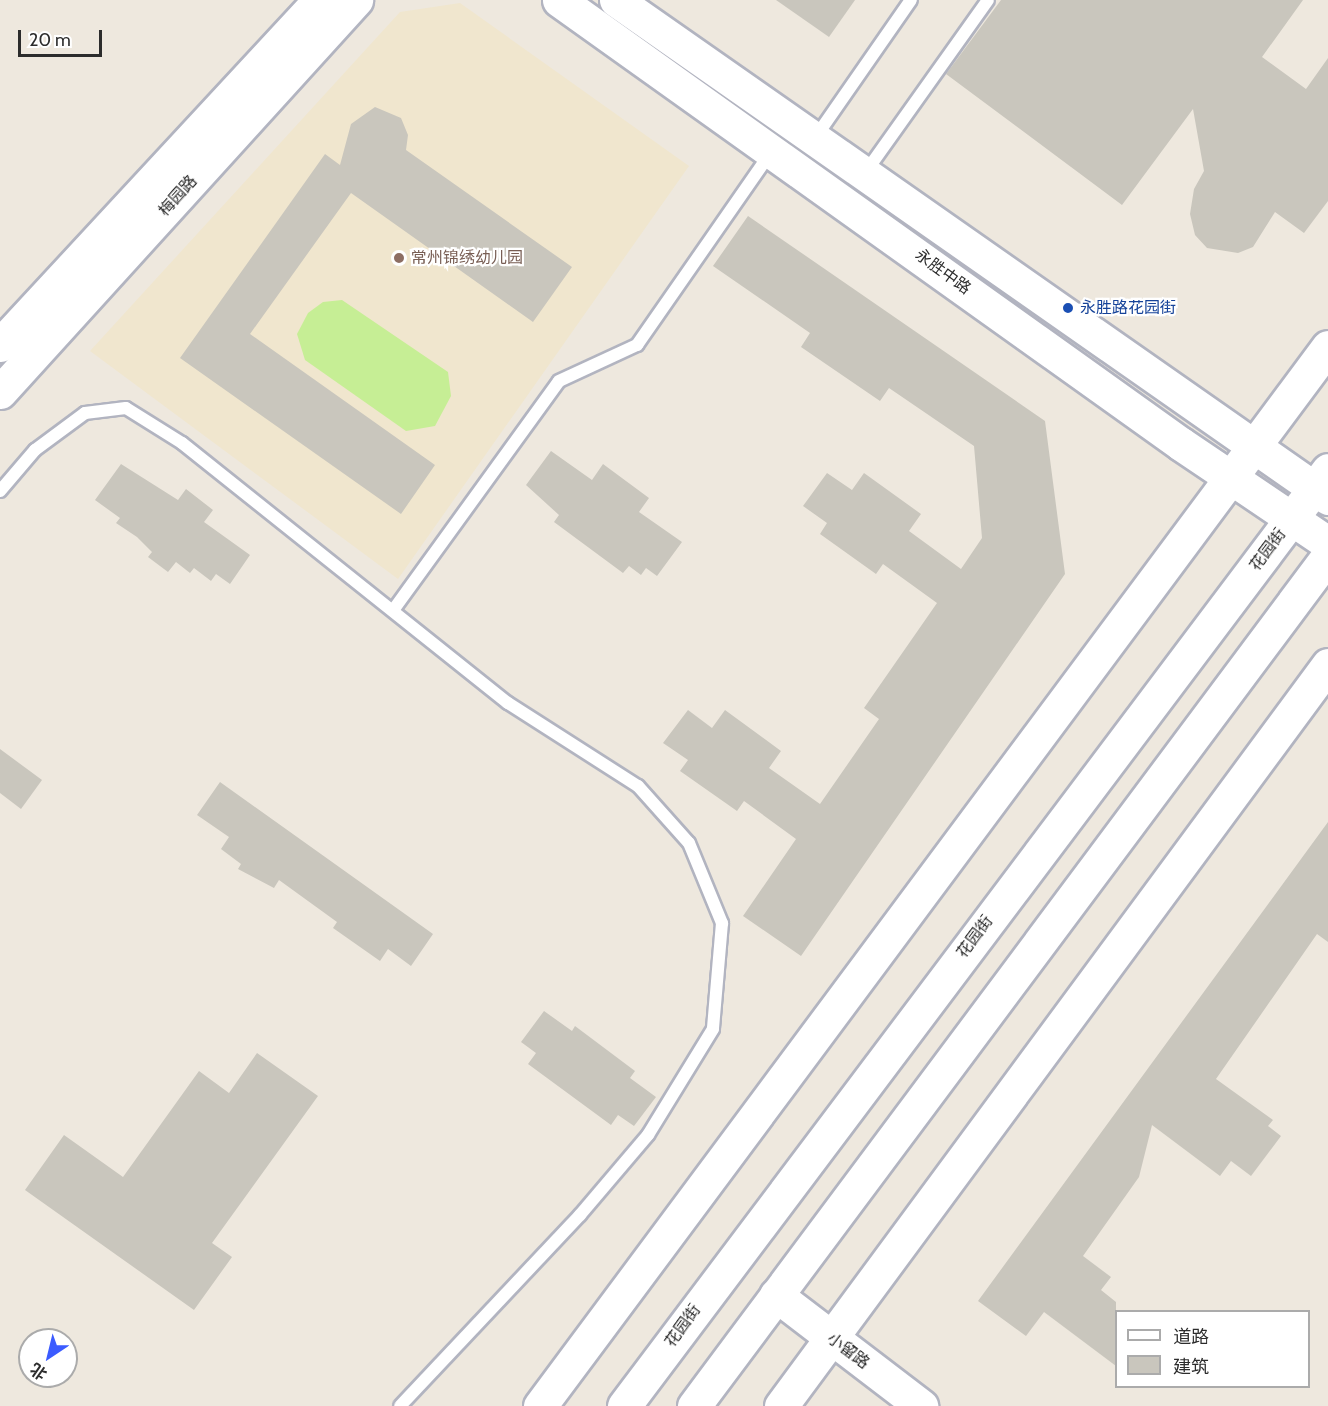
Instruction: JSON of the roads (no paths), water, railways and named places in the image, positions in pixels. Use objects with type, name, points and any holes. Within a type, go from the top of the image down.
[{"type":"street","name":"梅园路","points":[[0,345],[320,0]]},
{"type":"street","name":"梅园路","points":[[0,392],[356,0]]},
{"type":"street","name":"永胜中路","points":[[560,0],[773,149],[1230,478],[1290,520],[1328,543]]},
{"type":"street","name":"永胜中路","points":[[616,0],[1252,448],[1323,486]]},
{"type":"street","points":[[540,1406],[1328,347]]},
{"type":"street","name":"花园街","points":[[624,1406],[1290,520],[1323,486]]},
{"type":"street","points":[[694,1406],[1328,556]]},
{"type":"street","points":[[781,1406],[1328,665]]},
{"type":"street","name":"小留路","points":[[776,1295],[921,1406]]},
{"type":"lane","points":[[814,139],[911,0]]},
{"type":"lane","points":[[864,174],[988,0]]},
{"type":"lane","points":[[394,609],[559,381],[636,345],[773,149]]},
{"type":"lane","points":[[0,491],[35,450],[85,412],[126,408],[182,443],[394,609],[508,703],[638,786],[689,843],[722,923],[713,1029],[648,1135],[580,1215],[400,1406]]},
{"type":"place","name":"常州锦绣幼儿园","points":[[399,258]]},
{"type":"place","name":"永胜路花园街","points":[[1068,308]]}]
